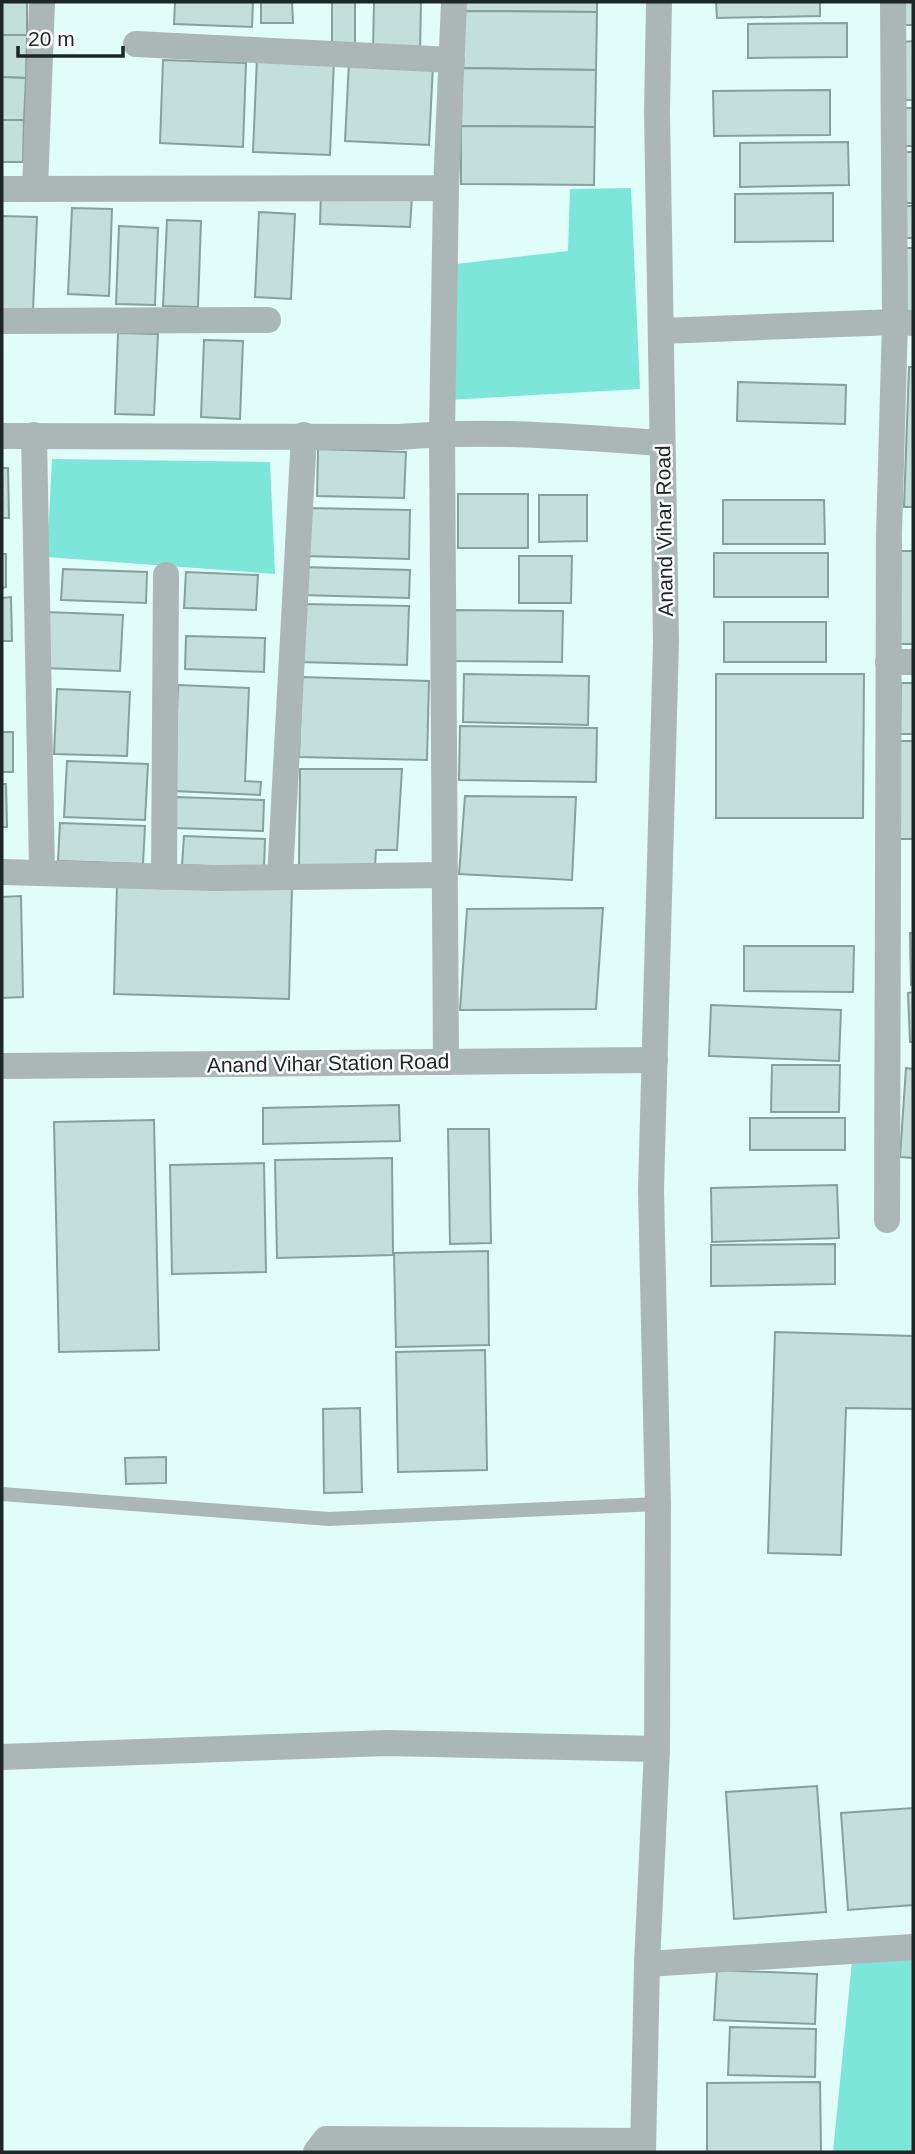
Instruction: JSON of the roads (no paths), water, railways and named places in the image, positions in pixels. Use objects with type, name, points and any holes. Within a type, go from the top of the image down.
[{"type":"street","points":[[36,189],[42,2]]},
{"type":"street","points":[[446,1062],[443,433],[446,188],[454,2]]},
{"type":"street","name":"Anand Vihar Road","points":[[642,2147],[657,1749],[658,1504],[651,1190],[666,642],[659,2]]},
{"type":"street","points":[[887,1220],[901,662],[904,323],[893,2]]},
{"type":"street","points":[[136,44],[452,60]]},
{"type":"street","points":[[2,189],[446,188]]},
{"type":"street","points":[[2,321],[268,320]]},
{"type":"street","points":[[661,331],[904,323]]},
{"type":"street","points":[[2,436],[400,437],[443,433],[540,434],[662,443]]},
{"type":"street","points":[[34,435],[41,872]]},
{"type":"street","points":[[280,877],[304,435]]},
{"type":"street","points":[[164,877],[166,575]]},
{"type":"street","points":[[2,872],[164,877],[444,875]]},
{"type":"street","name":"Anand Vihar Station Road","points":[[2,1066],[655,1060]]},
{"type":"street","points":[[2,1757],[387,1743],[657,1749]]},
{"type":"street","points":[[647,1964],[913,1947]]},
{"type":"street","points":[[316,2152],[326,2139],[642,2147]]},
{"type":"lane","points":[[2,1494],[330,1519],[658,1504]]}]
